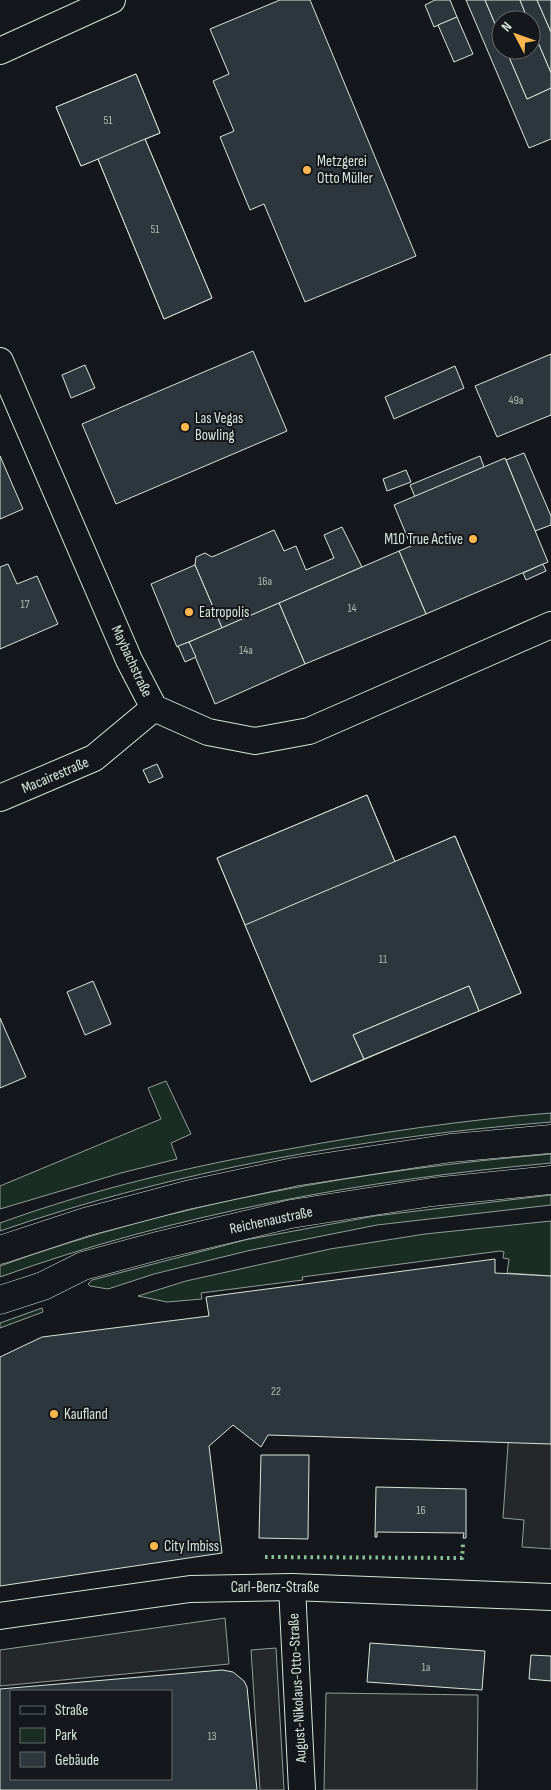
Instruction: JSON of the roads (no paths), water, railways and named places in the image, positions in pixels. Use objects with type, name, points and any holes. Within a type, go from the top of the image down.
[{"type":"main road","points":[[0,1250],[85,1222],[178,1197],[294,1172],[451,1148],[551,1139]]},
{"type":"main road","name":"Reichenaustraße","points":[[0,1300],[43,1286],[83,1266],[171,1242],[291,1214],[432,1192],[551,1180]]},
{"type":"street","points":[[0,51],[112,0]]},
{"type":"street","name":"Maybachstraße","points":[[0,361],[125,651],[154,708],[208,732],[255,742],[309,731],[551,625]]},
{"type":"street","name":"Macairestraße","points":[[0,798],[94,758],[154,708]]},
{"type":"street","name":"Carl-Benz-Straße","points":[[0,1616],[190,1589],[292,1587],[551,1597]]},
{"type":"street","name":"August-Nikolaus-Otto-Straße","points":[[292,1587],[300,1718],[302,1790]]},
{"type":"place","name":"Metzgerei Otto Müller","points":[[307,170]]},
{"type":"place","name":"Las Vegas Bowling","points":[[185,427]]},
{"type":"place","name":"M10 True Active","points":[[473,539]]},
{"type":"place","name":"Eatropolis","points":[[189,612]]},
{"type":"place","name":"Kaufland","points":[[54,1414]]},
{"type":"place","name":"City Imbiss","points":[[154,1546]]}]
